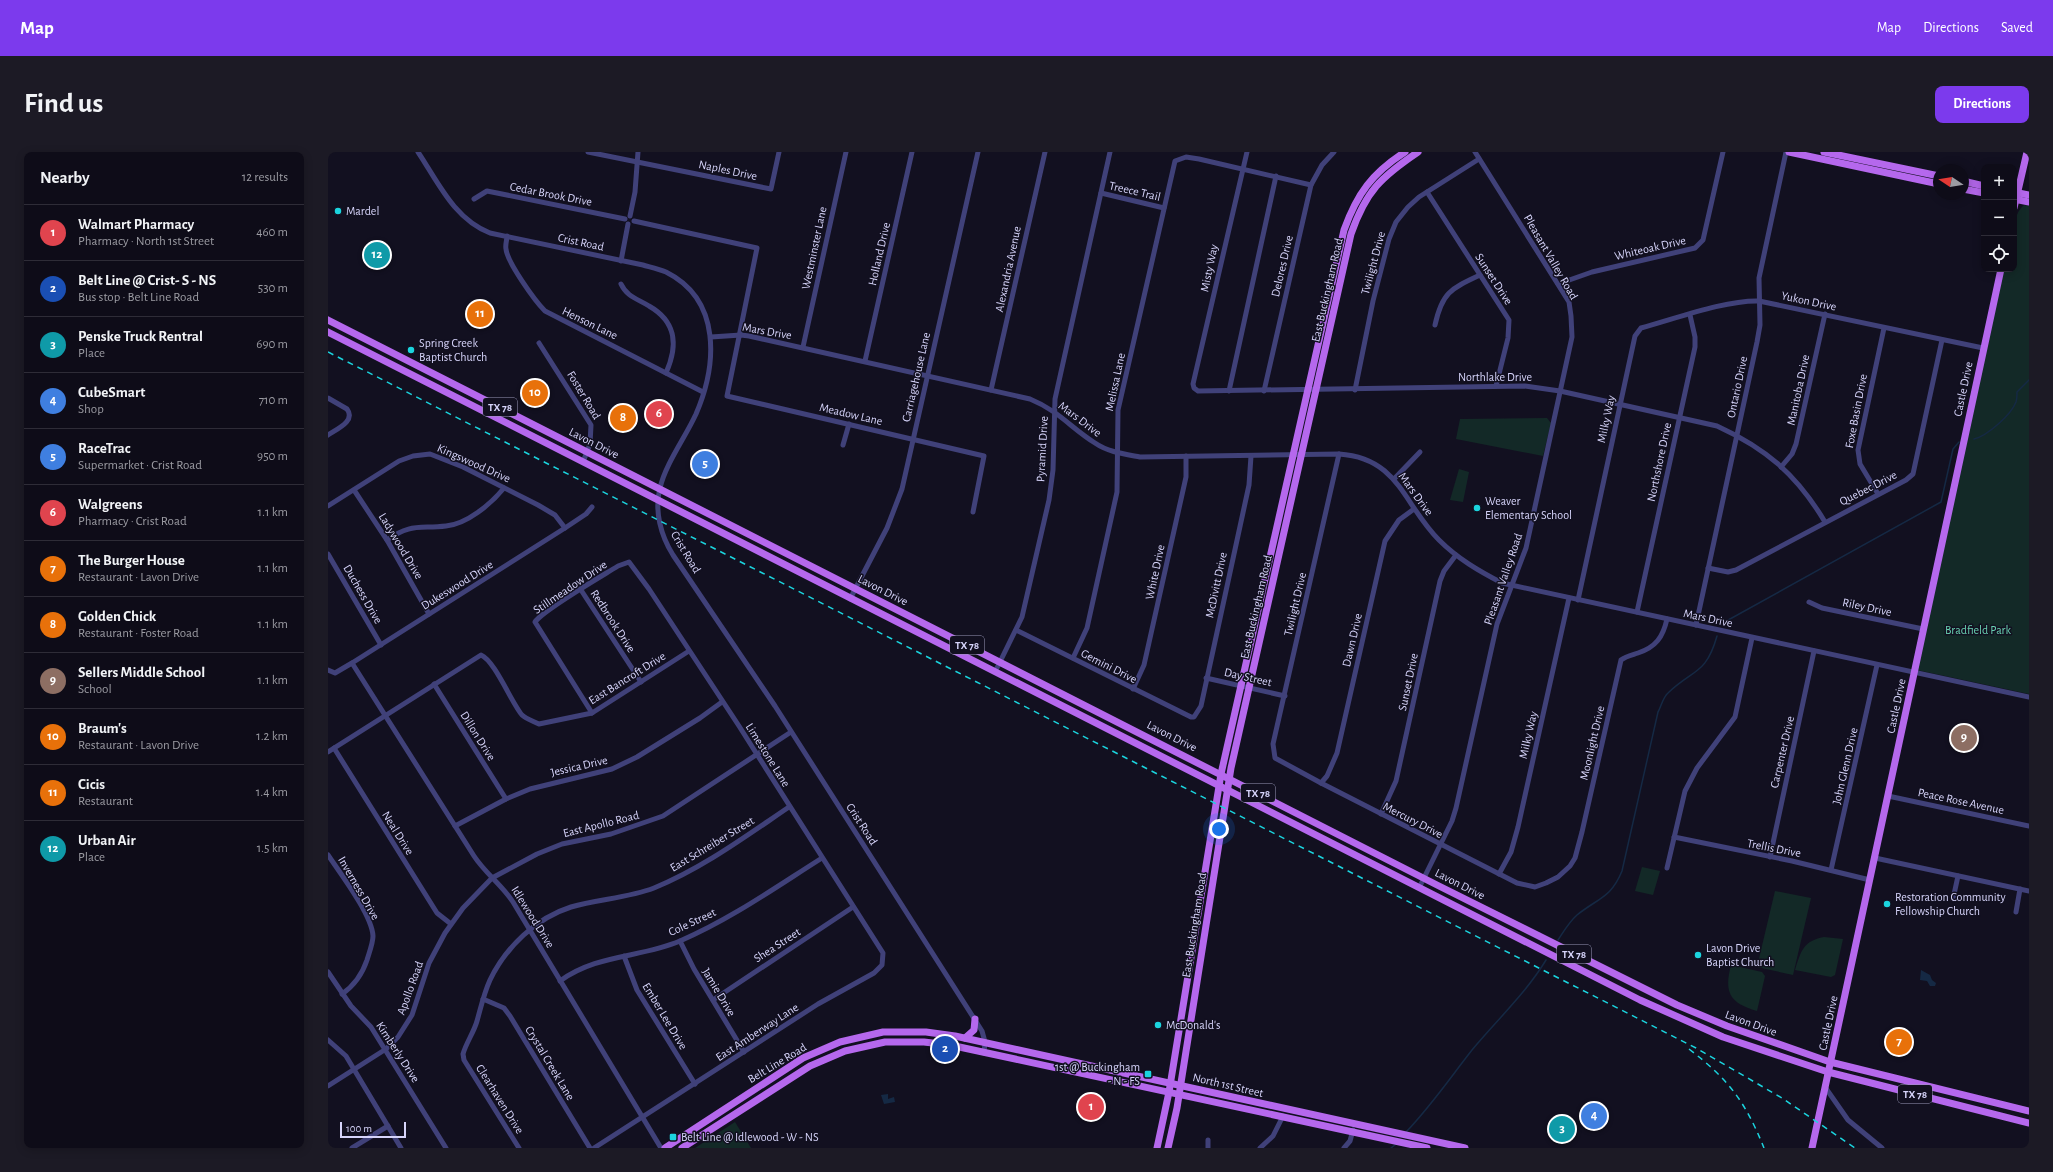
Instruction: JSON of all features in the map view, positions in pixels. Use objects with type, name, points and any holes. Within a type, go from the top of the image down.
[{"type":"main road","name":"East Buckingham Road","points":[[1157,1148],[1171,1083],[1221,774],[1245,687],[1301,455],[1312,390],[1344,230],[1359,195],[1376,173],[1404,152]]},
{"type":"main road","name":"East Buckingham Road","points":[[1168,1148],[1179,1094],[1190,1017],[1245,687],[1293,455],[1312,390],[1351,234],[1358,212],[1370,194],[1390,171],[1418,152]]},
{"type":"main road","points":[[1789,152],[1907,173],[1933,175]]},
{"type":"main road","points":[[1824,152],[1907,173],[1933,182]]},
{"type":"main road","points":[[2017,188],[2026,152]]},
{"type":"main road","points":[[1969,182],[1981,185]]},
{"type":"main road","points":[[1969,190],[1981,192]]},
{"type":"main road","points":[[2017,196],[2029,195]]},
{"type":"main road","points":[[2017,197],[2029,202]]},
{"type":"main road","name":"Castle Drive","points":[[1812,1148],[2000,272]]},
{"type":"main road","name":"Lavon Drive","points":[[328,320],[1633,984],[1709,1018],[1830,1062],[2029,1111]]},
{"type":"main road","points":[[336,336],[340,326]]},
{"type":"main road","name":"Lavon Drive","points":[[328,332],[1629,995],[1766,1053],[1828,1072],[2029,1123]]},
{"type":"main road","points":[[439,389],[444,379]]},
{"type":"main road","points":[[919,633],[924,623]]},
{"type":"main road","points":[[1191,954],[1201,956]]},
{"type":"main road","points":[[1629,995],[1633,984]]},
{"type":"main road","points":[[1671,1014],[1700,1022],[1706,1022],[1709,1018]]},
{"type":"main road","points":[[1182,1016],[1190,1017]]},
{"type":"main road","points":[[965,1038],[974,1030],[975,1019]]},
{"type":"main road","name":"Belt Line Road","points":[[665,1148],[803,1058],[840,1042],[863,1036],[904,1031],[926,1032],[985,1042]]},
{"type":"main road","name":"Belt Line Road","points":[[682,1148],[810,1066],[845,1051],[878,1043],[904,1041],[950,1045],[984,1052]]},
{"type":"main road","name":"North 1st Street","points":[[985,1042],[1180,1085],[1283,1116],[1427,1148]]},
{"type":"main road","name":"North 1st Street","points":[[984,1052],[1179,1094],[1354,1124],[1465,1148]]},
{"type":"main road","points":[[1065,1070],[1066,1060]]},
{"type":"main road","points":[[1405,1143],[1439,1145],[1443,1143]]},
{"type":"street","name":"Crist Road","points":[[418,152],[461,215],[476,227],[507,236],[643,265],[666,272],[686,286],[704,311],[711,337],[710,364],[696,413],[660,489],[658,501],[659,520],[666,543],[791,732],[975,1019],[984,1035],[984,1052]]},
{"type":"street","name":"Naples Drive","points":[[588,152],[771,189],[778,152]]},
{"type":"street","points":[[621,261],[628,224],[626,222],[635,192],[638,152]]},
{"type":"street","name":"Westminster Lane","points":[[803,347],[846,152]]},
{"type":"street","name":"Holland Drive","points":[[865,361],[912,152]]},
{"type":"street","name":"Carriagehouse Lane","points":[[850,599],[887,528],[902,488],[978,152]]},
{"type":"street","name":"Alexandria Avenue","points":[[991,390],[1045,152]]},
{"type":"street","name":"Pyramid Drive","points":[[995,672],[1022,617],[1049,500],[1053,470],[1054,399],[1110,152]]},
{"type":"street","name":"Misty Way","points":[[1194,388],[1193,384],[1242,168],[1247,152]]},
{"type":"street","name":"Delores Drive","points":[[1264,391],[1311,185],[1322,165],[1334,152]]},
{"type":"street","name":"Pleasant Valley Road","points":[[1419,888],[1456,808],[1497,624],[1526,548],[1572,337],[1569,302],[1475,152]]},
{"type":"street","name":"Whiteoak Drive","points":[[1558,284],[1592,272],[1695,248],[1701,244],[1708,220],[1723,152]]},
{"type":"street","name":"Ontario Drive","points":[[1696,625],[1757,342],[1760,325],[1758,278],[1786,152]]},
{"type":"street","name":"Melissa Lane","points":[[1072,658],[1087,628],[1115,500],[1118,474],[1118,410],[1172,167],[1178,158],[1186,157],[1242,168]]},
{"type":"street","name":"Twilight Drive","points":[[1354,390],[1373,301],[1392,229],[1408,207],[1427,192],[1479,159]]},
{"type":"street","points":[[1242,168],[1311,185]]},
{"type":"street","points":[[1229,392],[1276,176]]},
{"type":"street","name":"Cedar Brook Drive","points":[[474,199],[488,192],[628,217]]},
{"type":"street","name":"Sunset Drive","points":[[1427,192],[1509,320],[1508,338],[1496,386]]},
{"type":"street","name":"Treece Trail","points":[[1101,193],[1164,208]]},
{"type":"street","points":[[628,217],[634,221],[757,248],[741,335]]},
{"type":"street","points":[[628,224],[634,221]]},
{"type":"street","name":"Henson Lane","points":[[507,236],[506,249],[509,258],[538,304],[545,311],[703,392]]},
{"type":"street","points":[[1435,325],[1443,300],[1466,282],[1480,275]]},
{"type":"street","points":[[621,284],[625,292],[658,311],[670,327],[674,349],[672,359],[666,373]]},
{"type":"street","name":"Yukon Drive","points":[[1635,336],[1641,328],[1748,301],[1759,301],[1983,348]]},
{"type":"street","name":"Manitoba Drive","points":[[1782,467],[1792,454],[1796,444],[1825,314]]},
{"type":"street","name":"Northshore Drive","points":[[1637,612],[1695,347],[1695,337],[1690,315]]},
{"type":"street","name":"Foxe Basin Drive","points":[[1878,494],[1860,464],[1858,450],[1884,328]]},
{"type":"street","name":"Mars Drive","points":[[711,337],[741,335],[803,347],[1030,399],[1054,411],[1096,444],[1117,453],[1140,457],[1350,455],[1382,467],[1394,479],[1428,528],[1456,555],[1476,569],[1511,586],[2029,697]]},
{"type":"street","name":"Meadow Lane","points":[[741,335],[727,396],[913,438],[984,456],[985,460],[973,512]]},
{"type":"street","name":"Milky Way","points":[[1578,600],[1635,336]]},
{"type":"street","name":"Quebec Drive","points":[[1708,568],[1728,572],[1736,570],[1906,480],[1912,474],[1942,340]]},
{"type":"street","name":"Foster Road","points":[[539,343],[591,425],[592,432],[588,452],[583,462]]},
{"type":"street","name":"Northlake Drive","points":[[1194,388],[1198,391],[1229,392],[1530,386],[1560,391],[1717,426],[1737,435],[1764,453],[1794,477],[1812,499],[1825,522]]},
{"type":"street","points":[[328,398],[347,409],[350,415],[348,422],[328,435]]},
{"type":"street","points":[[843,445],[849,424]]},
{"type":"street","points":[[1394,479],[1420,452]]},
{"type":"street","name":"Kingswood Drive","points":[[328,506],[399,461],[412,456],[430,454],[463,467],[554,515],[565,528]]},
{"type":"street","name":"Twilight Drive","points":[[1275,758],[1273,744],[1339,454]]},
{"type":"street","name":"White Drive","points":[[1133,689],[1144,665],[1186,478],[1186,456]]},
{"type":"street","name":"McDivitt Drive","points":[[1194,717],[1201,706],[1250,485],[1251,456]]},
{"type":"street","points":[[387,540],[399,532],[414,526],[447,526],[459,523],[496,498],[504,488]]},
{"type":"street","name":"Ladywood Drive","points":[[354,490],[387,540],[430,614]]},
{"type":"street","name":"Dukeswood Drive","points":[[328,670],[336,673],[565,528],[586,514],[592,507]]},
{"type":"street","name":"Dawn Drive","points":[[1321,783],[1334,763],[1337,753],[1385,541],[1399,520],[1414,509]]},
{"type":"street","name":"Duchess Drive","points":[[328,554],[381,645]]},
{"type":"street","name":"Sunset Drive","points":[[1381,814],[1396,781],[1440,581],[1444,572],[1456,555]]},
{"type":"street","name":"Limestone Lane","points":[[625,563],[629,562],[632,564],[883,953],[882,966]]},
{"type":"street","name":"Stillmeadow Drive","points":[[592,713],[535,622],[541,616],[625,563]]},
{"type":"street","name":"Redbrook Drive","points":[[581,590],[641,682]]},
{"type":"street","name":"Milky Way","points":[[1499,874],[1511,852],[1518,827],[1569,598]]},
{"type":"street","name":"Riley Drive","points":[[1809,602],[1822,608],[1923,629]]},
{"type":"street","name":"Moonlight Drive","points":[[1546,884],[1570,866],[1575,858],[1620,660],[1624,657],[1651,648],[1659,641],[1664,632],[1667,619]]},
{"type":"street","name":"Gemini Drive","points":[[1016,630],[1133,689],[1191,717],[1194,717]]},
{"type":"street","points":[[1667,868],[1685,790],[1691,778],[1735,717],[1752,638]]},
{"type":"street","name":"East Bancroft Drive","points":[[328,752],[481,655],[485,657],[493,668],[526,718],[538,724],[592,713],[689,651]]},
{"type":"street","name":"Carpenter Drive","points":[[1770,857],[1814,652]]},
{"type":"street","name":"Idlewood Drive","points":[[352,663],[481,867],[506,892],[661,1148]]},
{"type":"street","name":"John Glenn Drive","points":[[1831,870],[1877,665]]},
{"type":"street","name":"Day Street","points":[[1206,678],[1285,696]]},
{"type":"street","name":"Dillon Drive","points":[[434,684],[506,799]]},
{"type":"street","name":"Jessica Drive","points":[[455,826],[506,799],[554,782],[612,769],[637,757],[700,718],[722,702]]},
{"type":"street","name":"East Apollo Road","points":[[492,878],[537,854],[562,844],[611,834],[663,816],[791,732]]},
{"type":"street","name":"Neal Drive","points":[[334,748],[437,913],[451,924]]},
{"type":"street","name":"Mercury Drive","points":[[1275,758],[1440,845],[1499,874],[1528,887],[1546,884]]},
{"type":"street","name":"Peace Rose Avenue","points":[[1888,796],[2029,826]]},
{"type":"street","name":"East Schreiber Street","points":[[464,1060],[465,1049],[477,1021],[490,980],[502,960],[530,930],[546,918],[571,907],[652,888],[676,878],[715,857],[789,807]]},
{"type":"street","name":"Trellis Drive","points":[[1674,837],[1831,870],[1870,880]]},
{"type":"street","name":"Inverness Drive","points":[[328,855],[365,913],[373,936],[368,956],[359,979],[351,988],[342,994]]},
{"type":"street","name":"Cole Street","points":[[560,981],[586,965],[680,941],[739,911],[822,858]]},
{"type":"street","points":[[1875,858],[2029,891]]},
{"type":"street","points":[[1953,898],[1958,876]]},
{"type":"street","name":"Apollo Road","points":[[328,1086],[386,1049],[403,1030],[412,1015],[429,963],[451,924],[463,908],[492,878]]},
{"type":"street","points":[[2016,912],[2020,889]]},
{"type":"street","name":"Shea Street","points":[[713,1000],[853,908]]},
{"type":"street","name":"Jamie Drive","points":[[680,941],[694,969],[744,1052]]},
{"type":"street","name":"Ember Lee Drive","points":[[624,956],[637,990],[695,1084]]},
{"type":"street","name":"East Amberway Lane","points":[[594,1148],[818,1004],[874,973],[882,966]]},
{"type":"street","name":"Kimberly Drive","points":[[328,972],[351,1006],[371,1027],[386,1049],[446,1148]]},
{"type":"street","name":"Crystal Creek Lane","points":[[483,999],[504,1008],[510,1016],[590,1148]]},
{"type":"street","points":[[328,1040],[346,1056],[401,1148]]},
{"type":"street","name":"Clearhaven Drive","points":[[464,1060],[519,1148]]},
{"type":"street","points":[[1825,1087],[1848,1120],[1882,1148]]},
{"type":"street","points":[[1260,1148],[1276,1132],[1283,1116]]},
{"type":"street","points":[[1344,1148],[1350,1141],[1354,1124]]},
{"type":"street","points":[[352,1148],[388,1126]]},
{"type":"street","points":[[1208,1140],[1208,1148]]},
{"type":"green space","name":"Bradfield Park","points":[[2024,205],[2029,206],[2029,694],[1917,670],[2003,272],[2017,272],[2017,215]]},
{"type":"green space","points":[[1547,418],[1551,423],[1543,456],[1456,439],[1460,419]]},
{"type":"green space","points":[[1459,469],[1469,472],[1463,502],[1450,500]]},
{"type":"green space","points":[[1642,867],[1660,871],[1653,895],[1635,891]]},
{"type":"green space","points":[[1775,891],[1811,898],[1793,975],[1757,967]]},
{"type":"green space","points":[[1824,937],[1843,939],[1835,975],[1831,977],[1795,970],[1801,952],[1807,944],[1811,941]]},
{"type":"green space","points":[[1731,965],[1762,972],[1765,976],[1757,1011],[1740,1004],[1731,995],[1728,982]]},
{"type":"green space","points":[[735,1122],[751,1148],[695,1148]]},
{"type":"water","points":[[1921,970],[1930,975],[1932,980],[1936,983],[1935,986],[1930,986],[1927,981],[1920,980]]},
{"type":"water","points":[[888,1094],[888,1099],[894,1097],[895,1102],[884,1104],[881,1095]]},
{"type":"waterway","points":[[1974,439],[1985,434],[2004,419],[2016,402],[2017,392],[2029,380]]},
{"type":"waterway","points":[[1721,624],[1941,502],[1953,449],[1959,442]]},
{"type":"waterway","points":[[1558,940],[1574,918],[1603,897],[1618,880],[1622,871],[1658,712],[1663,699],[1677,685],[1703,665],[1713,649],[1717,636]]},
{"type":"waterway","points":[[1406,1132],[1432,1102],[1472,1050],[1530,984],[1546,960]]},
{"type":"waterway","points":[[1391,1148],[1396,1144]]},
{"type":"railway","points":[[328,352],[1696,1048],[1782,1098],[1855,1148]]},
{"type":"railway","points":[[1689,1049],[1715,1071],[1734,1092],[1750,1117],[1764,1148]]},
{"type":"place","name":"Mardel","points":[[338,211]]},
{"type":"place","name":"Urban Air","points":[[377,255]]},
{"type":"place","name":"Cicis","points":[[480,314]]},
{"type":"place","name":"Spring Creek Baptist Church","points":[[411,350]]},
{"type":"place","name":"Braum's","points":[[535,393]]},
{"type":"place","name":"Walgreens","points":[[659,414]]},
{"type":"place","name":"Golden Chick","points":[[623,418]]},
{"type":"place","name":"RaceTrac","points":[[705,464]]},
{"type":"place","name":"Weaver Elementary School","points":[[1477,508]]},
{"type":"place","name":"Sellers Middle School","points":[[1964,738]]},
{"type":"place","name":"Restoration Community Fellowship Church","points":[[1887,904]]},
{"type":"place","name":"Lavon Drive Baptist Church","points":[[1698,955]]},
{"type":"place","name":"McDonald's","points":[[1158,1025]]},
{"type":"place","name":"The Burger House","points":[[1899,1042]]},
{"type":"place","name":"Belt Line @ Crist- S - NS","points":[[945,1049]]},
{"type":"place","name":"1st @ Buckingham - N - FS","points":[[1148,1074]]},
{"type":"place","name":"Walmart Pharmacy","points":[[1091,1107]]},
{"type":"place","name":"CubeSmart","points":[[1594,1116]]},
{"type":"place","name":"Penske Truck Rentral","points":[[1562,1129]]},
{"type":"place","name":"Belt Line @ Idlewood - W - NS","points":[[673,1137]]}]
